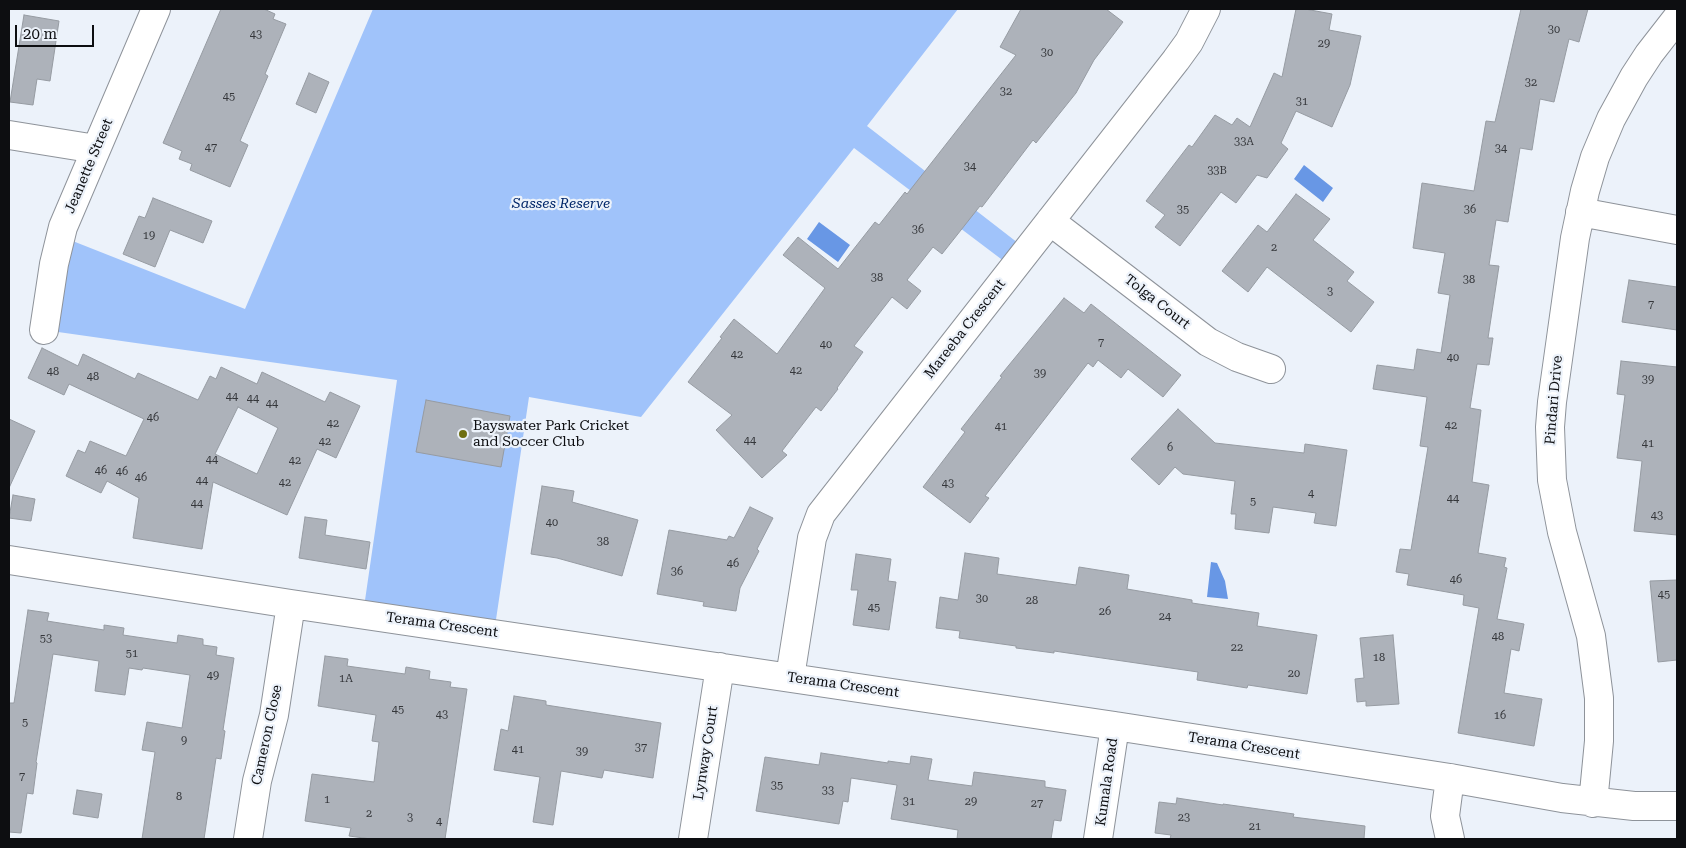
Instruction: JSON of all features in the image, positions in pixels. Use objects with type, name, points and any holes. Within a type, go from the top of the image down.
[{"type":"street","name":"Jeanette Street","points":[[44,330],[58,246],[71,207],[156,9]]},
{"type":"street","name":"Mareeba Crescent","points":[[790,678],[812,538],[821,514],[1176,60],[1206,9]]},
{"type":"street","name":"Pindari Drive","points":[[1593,803],[1600,741],[1599,698],[1586,613],[1556,506],[1550,452],[1550,427],[1574,238],[1595,156],[1611,119],[1634,77],[1677,18]]},
{"type":"street","points":[[9,135],[96,149]]},
{"type":"street","points":[[1580,212],[1677,230]]},
{"type":"street","name":"Tolga Court","points":[[1050,221],[1208,342],[1237,357],[1271,369]]},
{"type":"street","name":"Terama Crescent","points":[[9,560],[291,604],[720,666],[1115,726],[1450,778],[1593,803],[1650,807],[1677,806]]},
{"type":"street","name":"Cameron Close","points":[[255,838],[257,781],[274,715],[291,604]]},
{"type":"street","name":"Lynway Court","points":[[693,839],[720,666]]},
{"type":"street","name":"Kumala Road","points":[[1098,839],[1115,726]]},
{"type":"street","points":[[1450,778],[1445,816],[1450,839]]},
{"type":"green space","name":"Sasses Reserve","points":[[373,9],[958,9],[867,126],[1027,250],[1013,268],[854,148],[641,417],[529,397],[494,633],[363,614],[397,380],[44,330],[60,236],[245,309]]},
{"type":"shaded area","points":[[1304,165],[1333,188],[1323,202],[1294,179]]},
{"type":"shaded area","points":[[819,222],[850,245],[838,262],[807,239]]},
{"type":"shaded area","points":[[1211,562],[1217,563],[1225,581],[1228,599],[1207,597]]},
{"type":"building","points":[[221,9],[264,9],[275,14],[273,19],[286,24],[265,74],[268,76],[240,141],[248,145],[230,187],[190,170],[192,164],[179,159],[182,151],[163,143]]},
{"type":"building","points":[[1021,9],[1106,9],[1123,22],[1094,60],[1076,93],[1036,143],[1033,140],[982,207],[980,206],[942,254],[933,247],[907,280],[921,291],[907,309],[892,297],[854,346],[863,352],[838,389],[821,411],[816,407],[782,451],[787,455],[762,478],[716,430],[732,415],[688,382],[722,338],[720,337],[734,319],[777,354],[825,288],[783,255],[798,237],[838,269],[875,222],[879,225],[905,192],[907,194],[1016,55],[1000,47]]},
{"type":"building","points":[[1296,9],[1332,14],[1329,30],[1361,36],[1350,85],[1332,127],[1296,111],[1281,143],[1288,149],[1267,178],[1257,175],[1236,203],[1221,192],[1180,246],[1155,227],[1165,215],[1146,201],[1189,145],[1192,147],[1215,115],[1232,125],[1237,118],[1250,127],[1274,73],[1282,77]]},
{"type":"building","points":[[1521,9],[1588,9],[1579,42],[1569,39],[1554,102],[1540,99],[1532,150],[1520,148],[1508,222],[1496,220],[1489,265],[1499,266],[1488,338],[1493,338],[1489,365],[1477,364],[1470,408],[1481,410],[1472,482],[1489,485],[1478,553],[1506,558],[1504,567],[1507,568],[1497,619],[1524,624],[1519,651],[1511,649],[1504,693],[1542,699],[1534,746],[1458,733],[1479,608],[1463,605],[1464,595],[1407,585],[1409,574],[1396,572],[1400,549],[1411,550],[1428,447],[1420,446],[1427,397],[1373,389],[1377,365],[1414,370],[1417,349],[1441,353],[1450,295],[1438,293],[1445,253],[1413,248],[1422,183],[1474,191],[1486,121],[1495,122]]},
{"type":"building","points":[[24,15],[59,21],[50,81],[37,79],[33,105],[10,102]]},
{"type":"building","points":[[309,73],[329,82],[316,113],[296,104]]},
{"type":"building","points":[[1296,194],[1330,219],[1313,240],[1354,272],[1347,281],[1374,302],[1351,332],[1267,267],[1248,292],[1222,271],[1258,225],[1267,232]]},
{"type":"building","points":[[153,198],[212,221],[203,243],[170,230],[155,267],[123,254],[139,216],[145,218]]},
{"type":"building","points":[[1629,280],[1677,287],[1677,330],[1622,322]]},
{"type":"building","points":[[1064,298],[1084,313],[1091,304],[1181,375],[1163,397],[1128,369],[1121,378],[1098,360],[1093,367],[1088,363],[985,496],[989,498],[970,523],[923,487],[965,432],[961,429],[1002,377],[1000,376]]},
{"type":"building","points":[[42,348],[78,366],[83,354],[135,379],[138,373],[198,400],[210,376],[216,379],[221,367],[257,384],[262,372],[325,402],[330,392],[360,406],[336,458],[317,449],[287,515],[213,482],[202,549],[133,538],[139,498],[107,481],[101,493],[66,476],[78,450],[85,453],[90,441],[126,456],[144,419],[69,384],[64,395],[28,378]],"holes":[[[238,407],[278,428],[257,474],[215,454]]]},
{"type":"building","points":[[1621,361],[1677,367],[1677,535],[1634,531],[1642,461],[1617,458],[1625,395],[1617,394]]},
{"type":"building","name":"Bayswater Park Cricket and Soccer Club","points":[[426,400],[510,416],[501,467],[416,452]]},
{"type":"building","points":[[1178,409],[1215,443],[1304,453],[1305,444],[1347,450],[1336,526],[1314,523],[1316,513],[1273,507],[1269,533],[1235,529],[1236,514],[1231,514],[1235,481],[1183,474],[1175,467],[1159,485],[1131,459]]},
{"type":"building","points":[[9,419],[35,431],[9,488]]},
{"type":"building","points":[[542,486],[574,491],[572,502],[638,520],[622,576],[557,558],[531,554]]},
{"type":"building","points":[[13,495],[35,499],[31,521],[9,518]]},
{"type":"building","points":[[750,507],[773,518],[740,588],[736,611],[703,606],[704,602],[657,594],[669,530],[727,540],[729,536],[734,538]]},
{"type":"building","points":[[305,517],[327,520],[325,535],[370,542],[366,569],[299,558]]},
{"type":"building","points":[[965,553],[999,558],[997,574],[1076,585],[1079,567],[1129,575],[1127,589],[1192,600],[1192,603],[1259,613],[1257,626],[1317,635],[1307,694],[1248,685],[1247,688],[1197,680],[1198,672],[1054,651],[1054,653],[1016,648],[1016,646],[959,638],[960,631],[936,628],[940,597],[958,600]]},
{"type":"building","points":[[856,554],[891,559],[888,581],[896,582],[889,630],[853,625],[858,590],[851,590]]},
{"type":"building","points":[[1677,580],[1677,660],[1658,662],[1650,581]]},
{"type":"building","points":[[28,610],[49,613],[47,621],[104,630],[104,625],[124,628],[123,635],[177,643],[178,635],[203,639],[203,645],[217,647],[216,655],[234,658],[223,730],[225,731],[221,759],[216,758],[204,839],[142,839],[155,752],[142,750],[147,722],[182,728],[190,675],[143,668],[142,670],[129,668],[125,695],[95,691],[99,661],[53,654],[36,762],[33,794],[27,793],[21,833],[9,832],[9,703],[14,703]]},
{"type":"building","points":[[1393,635],[1399,704],[1366,706],[1366,701],[1357,702],[1355,679],[1364,678],[1360,638]]},
{"type":"building","points":[[325,656],[348,659],[347,666],[405,674],[406,667],[430,671],[429,679],[451,682],[450,687],[467,689],[445,839],[371,839],[349,836],[351,828],[305,821],[312,774],[374,782],[379,742],[372,741],[376,715],[318,706]]},
{"type":"building","points":[[514,696],[546,701],[546,705],[661,723],[653,778],[604,770],[602,778],[561,771],[553,825],[533,822],[540,777],[494,770],[501,729],[508,731]]},
{"type":"building","points":[[821,753],[888,763],[888,761],[910,764],[911,756],[932,759],[928,780],[972,786],[974,772],[1045,781],[1045,787],[1066,790],[1061,821],[1054,820],[1051,839],[957,839],[958,830],[891,819],[897,785],[851,778],[848,802],[843,801],[839,824],[756,811],[765,757],[819,765]]},
{"type":"building","points":[[77,790],[102,794],[98,818],[73,814]]},
{"type":"building","points":[[1177,798],[1294,814],[1293,817],[1365,826],[1364,839],[1170,839],[1171,835],[1155,833],[1159,802],[1176,804]]},
{"type":"place","name":"Bayswater Park Cricket and Soccer Club","points":[[463,434]]}]
